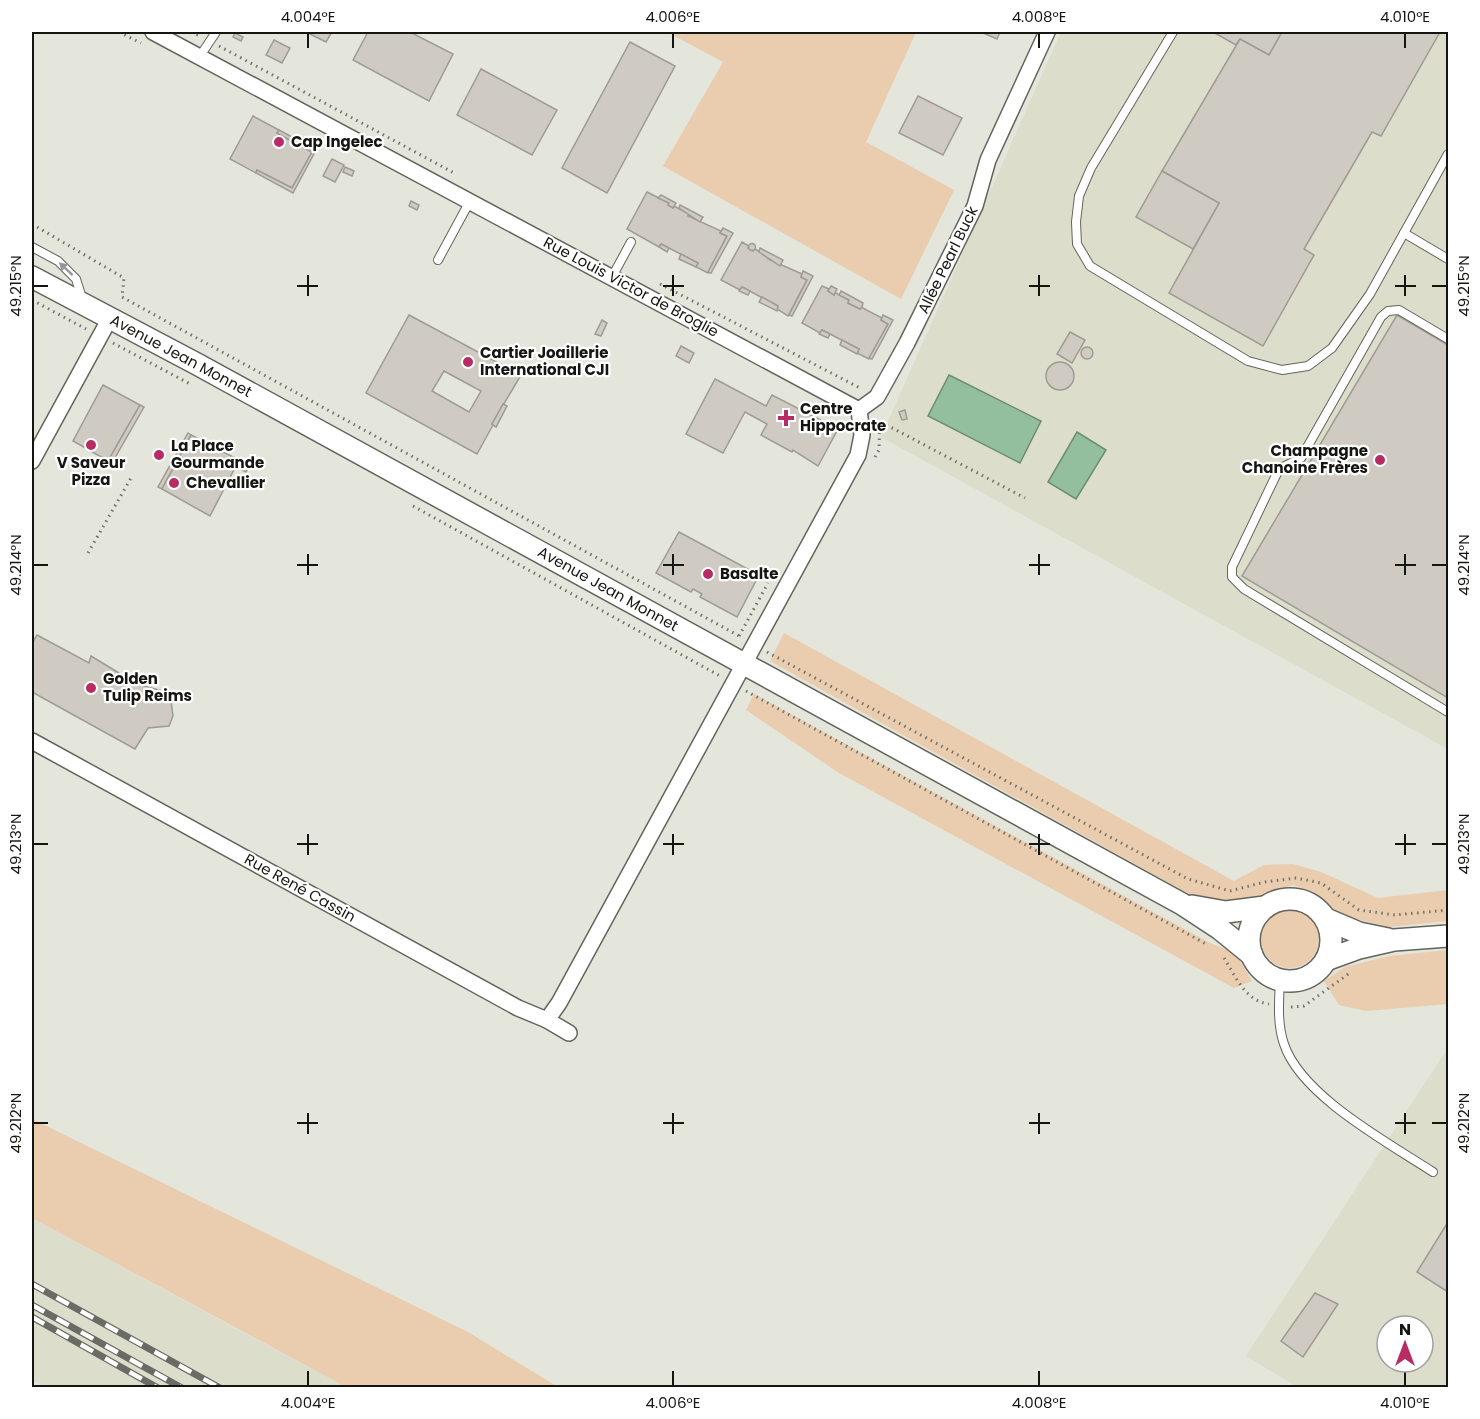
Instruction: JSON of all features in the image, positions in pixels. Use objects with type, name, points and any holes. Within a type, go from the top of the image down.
[{"type":"street","name":"Rue Louis Victor de Broglie","points":[[153,32],[859,410]]},
{"type":"street","name":"Allée Pearl Buck","points":[[859,410],[877,397],[907,343],[975,206],[988,160],[1047,32]]},
{"type":"street","name":"Avenue Jean Monnet","points":[[32,277],[84,305],[105,327],[743,663],[1182,904],[1222,920],[1252,955]]},
{"type":"street","points":[[32,461],[105,327]]},
{"type":"street","points":[[548,1020],[858,455],[862,435],[859,410]]},
{"type":"street","name":"Rue René Cassin","points":[[32,741],[508,1003],[548,1020],[568,1033]]},
{"type":"street","points":[[1326,919],[1331,933],[1331,947],[1326,960],[1307,978],[1294,981],[1280,980],[1268,975],[1258,966],[1249,942],[1251,929],[1256,917],[1265,907],[1284,900],[1305,902],[1317,909],[1326,919],[1359,940]]},
{"type":"street","name":"Avenue Jean Monnet","points":[[1222,920],[1265,907]]},
{"type":"street","points":[[1326,960],[1359,940],[1449,936]]},
{"type":"lane","points":[[201,56],[216,32]]},
{"type":"lane","points":[[1173,32],[1091,168],[1079,196],[1076,222],[1077,244],[1090,266],[1248,361],[1282,370],[1308,366],[1332,348],[1370,294],[1449,154]]},
{"type":"lane","points":[[438,261],[470,201]]},
{"type":"lane","points":[[1404,233],[1449,259]]},
{"type":"lane","points":[[612,277],[631,242]]},
{"type":"lane","points":[[32,247],[58,261],[76,279],[84,305]]},
{"type":"lane","points":[[1449,339],[1399,310],[1388,311],[1381,317],[1301,458],[1279,469],[1232,567],[1233,577],[1244,589],[1449,712]]},
{"type":"lane","points":[[1280,980],[1279,1005],[1284,1045],[1300,1075],[1359,1124],[1433,1172]]},
{"type":"path","points":[[191,32],[462,177]]},
{"type":"path","points":[[32,224],[124,278],[122,297],[753,644],[1188,879],[1222,920]]},
{"type":"path","points":[[650,279],[877,397]]},
{"type":"path","points":[[32,300],[105,327],[202,390]]},
{"type":"path","points":[[859,410],[1025,498]]},
{"type":"path","points":[[88,553],[131,478]]},
{"type":"path","points":[[407,503],[688,660],[1222,920]]},
{"type":"path","points":[[1222,920],[1265,882],[1296,878],[1321,883],[1359,910],[1395,915],[1449,910]]},
{"type":"path","points":[[1221,954],[1249,997],[1261,1003],[1296,1008],[1304,1006],[1356,968],[1360,958],[1359,910]]},
{"type":"shaded area","points":[[667,32],[916,32],[866,142],[954,190],[901,299],[663,166],[723,62]]},
{"type":"shaded area","points":[[1061,32],[1448,32],[1448,749],[881,437]]},
{"type":"shaded area","points":[[949,375],[1041,421],[1020,463],[928,416]]},
{"type":"shaded area","points":[[1077,432],[1106,450],[1076,499],[1048,482]]},
{"type":"shaded area","points":[[784,633],[1234,881],[1264,865],[1293,864],[1321,872],[1378,898],[1448,890],[1448,921],[1389,927],[1340,915],[1314,892],[1293,885],[1246,901],[1196,898],[770,661]]},
{"type":"shaded area","points":[[754,694],[1210,943],[1235,953],[1252,981],[1234,988],[839,773],[746,710]]},
{"type":"shaded area","points":[[1290,910],[1301,912],[1314,923],[1319,939],[1317,950],[1306,963],[1290,968],[1279,966],[1266,955],[1261,939],[1263,928],[1274,915]]},
{"type":"shaded area","points":[[1448,950],[1448,1004],[1366,1011],[1339,1005],[1324,981],[1345,967],[1389,956]]},
{"type":"shaded area","points":[[1448,1048],[1448,1387],[1297,1387],[1246,1356]]},
{"type":"shaded area","points":[[32,1119],[468,1332],[558,1387],[346,1387],[32,1218]]},
{"type":"shaded area","points":[[32,1218],[346,1387],[46,1387],[32,1380]]},
{"type":"building","points":[[306,32],[332,32],[326,42]]},
{"type":"building","points":[[368,32],[410,32],[453,54],[429,101],[353,60]]},
{"type":"building","points":[[981,32],[1000,32],[997,39]]},
{"type":"building","points":[[1213,32],[1282,32],[1269,55],[1240,39],[1236,45]]},
{"type":"building","points":[[1282,32],[1440,32],[1381,136],[1372,132],[1304,249],[1314,255],[1263,346],[1169,293],[1219,203],[1162,171],[1240,39],[1269,55]]},
{"type":"building","points":[[235,33],[243,37],[241,41],[233,37]]},
{"type":"building","points":[[274,40],[290,48],[282,63],[266,55]]},
{"type":"building","points":[[630,42],[675,66],[607,193],[562,168]]},
{"type":"building","points":[[481,69],[557,110],[532,155],[457,115]]},
{"type":"building","points":[[918,96],[962,118],[943,155],[899,133]]},
{"type":"building","points":[[253,116],[279,130],[277,133],[312,152],[292,188],[230,159]]},
{"type":"building","points":[[279,130],[316,150],[293,193],[256,173],[257,170],[292,188],[312,152],[277,133]]},
{"type":"building","points":[[332,159],[344,165],[335,182],[323,176]]},
{"type":"building","points":[[345,167],[354,171],[352,176],[343,172]]},
{"type":"building","points":[[1162,171],[1219,203],[1193,249],[1136,217]]},
{"type":"building","points":[[647,192],[727,236],[708,273],[696,267],[698,263],[661,244],[659,247],[627,229]]},
{"type":"building","points":[[661,195],[676,203],[673,208],[668,205],[669,203],[658,198]]},
{"type":"building","points":[[411,201],[419,205],[417,210],[409,206]]},
{"type":"building","points":[[680,205],[703,217],[700,222],[679,208]]},
{"type":"building","points":[[723,228],[733,233],[711,273],[708,272],[727,236],[720,233]]},
{"type":"building","points":[[742,242],[753,251],[755,249],[769,257],[768,259],[802,274],[801,277],[807,280],[788,316],[777,309],[778,306],[742,287],[740,290],[721,280]]},
{"type":"building","points":[[752,243],[756,247],[752,251],[748,247]]},
{"type":"building","points":[[661,244],[669,248],[667,252],[659,247]]},
{"type":"building","points":[[760,248],[783,260],[780,266],[759,252]]},
{"type":"building","points":[[681,254],[698,263],[696,267],[679,259]]},
{"type":"building","points":[[803,271],[813,276],[792,316],[789,315],[807,280],[801,277]]},
{"type":"building","points":[[822,286],[834,295],[834,292],[849,300],[848,303],[882,318],[881,320],[888,324],[869,359],[857,353],[859,349],[822,330],[820,333],[802,323]]},
{"type":"building","points":[[831,286],[837,289],[834,295],[828,291]]},
{"type":"building","points":[[742,287],[750,291],[748,295],[739,291]]},
{"type":"building","points":[[841,291],[863,303],[862,307],[860,309],[848,303],[849,300],[839,295]]},
{"type":"building","points":[[762,297],[778,306],[777,311],[759,302]]},
{"type":"building","points":[[409,315],[521,375],[477,454],[366,393]],"holes":[[[444,371],[481,391],[469,412],[432,391]]]},
{"type":"building","points":[[883,315],[893,320],[872,359],[869,358],[888,324],[881,320]]},
{"type":"building","name":"Champagne Chanoine Frères","points":[[1397,315],[1448,345],[1448,698],[1242,576]]},
{"type":"building","points":[[602,320],[607,323],[601,336],[595,334]]},
{"type":"building","points":[[822,330],[830,334],[828,338],[819,334]]},
{"type":"building","points":[[1070,332],[1085,340],[1072,363],[1057,354]]},
{"type":"building","points":[[842,340],[859,349],[857,354],[840,345]]},
{"type":"building","points":[[681,346],[694,353],[689,363],[676,356]]},
{"type":"building","points":[[1089,347],[1093,353],[1089,359],[1085,359],[1081,351]]},
{"type":"building","points":[[1060,362],[1070,366],[1074,376],[1070,386],[1060,390],[1050,386],[1046,376],[1050,366]]},
{"type":"building","name":"Centre Hippocrate","points":[[715,379],[766,406],[772,395],[838,429],[818,466],[793,450],[792,452],[761,435],[767,424],[745,412],[723,453],[686,434]]},
{"type":"building","points":[[103,385],[140,405],[108,461],[73,441]]},
{"type":"building","points":[[503,404],[507,406],[496,427],[492,424]]},
{"type":"building","points":[[140,405],[144,407],[112,463],[108,461]]},
{"type":"building","points":[[905,410],[907,419],[902,420],[899,412]]},
{"type":"building","points":[[188,433],[191,435],[162,489],[158,487]]},
{"type":"building","points":[[191,435],[239,460],[210,516],[162,489]]},
{"type":"building","points":[[241,464],[248,468],[246,472],[238,468]]},
{"type":"building","name":"Basalte","points":[[679,532],[759,575],[737,617],[700,597],[702,594],[693,589],[691,592],[656,573]]},
{"type":"building","name":"Golden Tulip Reims","points":[[37,635],[89,663],[91,656],[137,684],[170,693],[173,716],[169,726],[148,728],[135,749],[32,692],[32,643]]},
{"type":"building","points":[[1448,1222],[1448,1292],[1417,1272]]},
{"type":"building","points":[[1315,1293],[1338,1304],[1303,1357],[1281,1341]]},
{"type":"railway","points":[[32,1284],[220,1388]]},
{"type":"railway","points":[[32,1305],[182,1388]]},
{"type":"railway","points":[[32,1317],[158,1388]]},
{"type":"place","name":"Cap Ingelec","points":[[279,142]]},
{"type":"place","name":"Cartier Joaillerie International CJI","points":[[468,362]]},
{"type":"place","name":"Centre Hippocrate","points":[[786,418]]},
{"type":"place","name":"V Saveur Pizza","points":[[91,445]]},
{"type":"place","name":"La Place Gourmande","points":[[159,455]]},
{"type":"place","name":"Champagne Chanoine Frères","points":[[1380,460]]},
{"type":"place","name":"Chevallier","points":[[174,483]]},
{"type":"place","name":"Basalte","points":[[708,574]]},
{"type":"place","name":"Golden Tulip Reims","points":[[91,688]]}]
